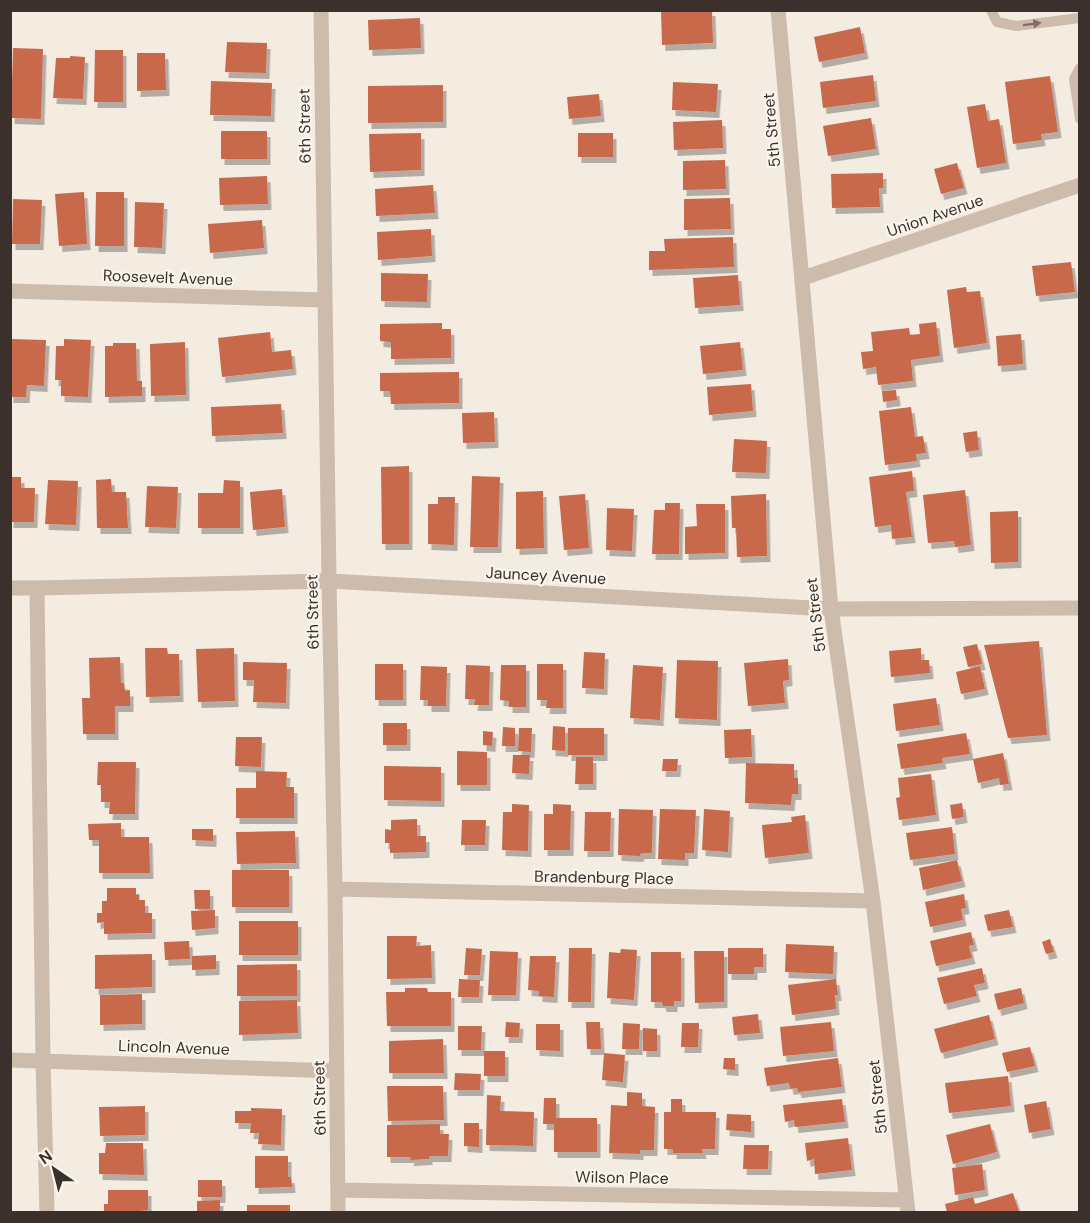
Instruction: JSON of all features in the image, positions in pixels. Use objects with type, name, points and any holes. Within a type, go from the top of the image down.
[{"type":"street","name":"6th Street","points":[[321,10],[338,1212]]},
{"type":"street","name":"5th Street","points":[[778,10],[831,609],[873,901],[907,1206]]},
{"type":"street","name":"Union Avenue","points":[[803,279],[1080,185]]},
{"type":"street","name":"Roosevelt Avenue","points":[[10,291],[325,300]]},
{"type":"street","name":"Jauncey Avenue","points":[[10,588],[329,581],[831,609],[1080,608]]},
{"type":"street","points":[[38,588],[46,1212]]},
{"type":"street","name":"Brandenburg Place","points":[[335,889],[873,901]]},
{"type":"street","name":"Lincoln Avenue","points":[[10,1060],[336,1071]]},
{"type":"street","name":"Wilson Place","points":[[338,1190],[907,1206]]},
{"type":"lane","points":[[991,10],[997,22],[1016,26],[1080,18]]},
{"type":"lane","points":[[1080,68],[1074,79],[1080,119]]},
{"type":"building","points":[[661,10],[712,10],[713,43],[662,45]]},
{"type":"building","points":[[420,18],[421,48],[369,50],[368,20]]},
{"type":"building","points":[[860,27],[865,53],[819,62],[814,37]]},
{"type":"building","points":[[227,42],[267,43],[266,73],[225,72]]},
{"type":"building","points":[[13,48],[43,49],[41,119],[11,118]]},
{"type":"building","points":[[95,50],[123,50],[123,102],[94,102]]},
{"type":"building","points":[[137,53],[165,53],[166,90],[137,91]]},
{"type":"building","points":[[70,56],[85,57],[83,99],[53,98],[56,58],[70,58]]},
{"type":"building","points":[[873,75],[876,101],[823,108],[820,82]]},
{"type":"building","points":[[1050,76],[1058,132],[1041,134],[1042,140],[1013,144],[1005,82]]},
{"type":"building","points":[[211,81],[272,83],[271,116],[210,115]]},
{"type":"building","points":[[673,82],[718,84],[716,112],[672,110]]},
{"type":"building","points":[[443,85],[443,122],[368,123],[368,86]]},
{"type":"building","points":[[599,94],[601,116],[569,119],[567,97]]},
{"type":"building","points":[[985,104],[988,121],[999,119],[1006,163],[977,168],[967,107]]},
{"type":"building","points":[[871,118],[876,149],[828,156],[823,126]]},
{"type":"building","points":[[722,120],[723,148],[674,150],[673,122]]},
{"type":"building","points":[[221,131],[267,131],[267,159],[221,159]]},
{"type":"building","points":[[421,133],[421,170],[370,172],[369,134]]},
{"type":"building","points":[[578,133],[613,133],[613,157],[578,157]]},
{"type":"building","points":[[725,160],[726,189],[683,190],[683,161]]},
{"type":"building","points":[[957,163],[964,188],[941,194],[934,169]]},
{"type":"building","points":[[883,173],[883,188],[879,188],[880,207],[832,208],[831,174]]},
{"type":"building","points":[[267,176],[268,204],[220,205],[219,178]]},
{"type":"building","points":[[433,185],[435,213],[376,216],[375,189]]},
{"type":"building","points":[[84,192],[87,244],[59,246],[55,194]]},
{"type":"building","points":[[96,192],[124,192],[124,246],[95,246]]},
{"type":"building","points":[[730,198],[731,229],[684,230],[684,199]]},
{"type":"building","points":[[13,199],[42,200],[40,244],[12,244]]},
{"type":"building","points":[[135,202],[164,203],[162,248],[134,247]]},
{"type":"building","points":[[262,220],[264,248],[210,253],[208,224]]},
{"type":"building","points":[[431,229],[432,256],[378,260],[377,232]]},
{"type":"building","points":[[733,237],[734,267],[649,270],[649,251],[665,251],[664,239]]},
{"type":"building","points":[[1071,262],[1075,292],[1036,296],[1032,266]]},
{"type":"building","points":[[381,273],[428,274],[427,302],[381,301]]},
{"type":"building","points":[[738,275],[740,305],[695,308],[693,278]]},
{"type":"building","points":[[966,287],[967,292],[980,291],[987,343],[954,348],[947,290]]},
{"type":"building","points":[[936,322],[940,356],[911,360],[913,381],[878,385],[876,367],[863,369],[861,352],[873,351],[871,332],[909,328],[910,335],[920,334],[919,324]]},
{"type":"building","points":[[442,323],[442,329],[451,329],[451,358],[391,359],[391,342],[380,341],[380,324]]},
{"type":"building","points":[[270,332],[272,352],[291,350],[293,369],[222,377],[218,338]]},
{"type":"building","points":[[1021,334],[1023,364],[998,366],[996,336]]},
{"type":"building","points":[[10,339],[46,340],[44,386],[27,385],[26,397],[10,397]]},
{"type":"building","points":[[64,339],[91,340],[88,397],[61,396],[61,380],[55,380],[56,346],[64,346]]},
{"type":"building","points":[[185,342],[186,395],[151,396],[150,344]]},
{"type":"building","points":[[740,342],[743,370],[703,374],[700,346]]},
{"type":"building","points":[[113,343],[136,343],[137,381],[142,381],[142,396],[105,397],[105,346],[113,346]]},
{"type":"building","points":[[459,372],[459,403],[391,404],[390,391],[380,391],[380,373]]},
{"type":"building","points":[[751,384],[753,411],[709,415],[707,387]]},
{"type":"building","points":[[896,390],[897,400],[883,402],[882,391]]},
{"type":"building","points":[[281,404],[283,433],[212,436],[211,407]]},
{"type":"building","points":[[911,407],[915,437],[923,436],[926,453],[916,454],[917,461],[885,465],[879,411]]},
{"type":"building","points":[[494,412],[495,442],[463,443],[462,413]]},
{"type":"building","points":[[977,431],[979,450],[966,452],[963,433]]},
{"type":"building","points":[[734,439],[767,441],[766,473],[732,472]]},
{"type":"building","points":[[409,466],[409,544],[382,544],[381,467]]},
{"type":"building","points":[[912,471],[914,491],[906,492],[912,537],[892,539],[891,525],[875,527],[869,477]]},
{"type":"building","points":[[472,476],[500,477],[498,547],[470,547]]},
{"type":"building","points":[[10,477],[21,477],[21,488],[35,488],[34,522],[10,522]]},
{"type":"building","points":[[111,479],[112,492],[126,492],[128,528],[97,528],[96,480]]},
{"type":"building","points":[[48,480],[78,481],[76,525],[45,524]]},
{"type":"building","points":[[224,480],[240,481],[240,528],[198,528],[198,493],[223,493]]},
{"type":"building","points":[[147,486],[178,487],[176,528],[145,527]]},
{"type":"building","points":[[282,489],[285,527],[253,530],[250,492]]},
{"type":"building","points":[[965,490],[971,545],[955,547],[954,541],[928,543],[923,495]]},
{"type":"building","points":[[543,491],[544,548],[516,549],[516,492]]},
{"type":"building","points":[[585,494],[589,548],[564,550],[559,496]]},
{"type":"building","points":[[766,494],[767,556],[737,557],[736,528],[732,528],[731,496]]},
{"type":"building","points":[[438,497],[455,497],[454,545],[428,544],[428,504],[438,504]]},
{"type":"building","points":[[665,503],[680,503],[679,554],[652,554],[654,510],[665,510]]},
{"type":"building","points":[[696,504],[725,504],[725,553],[685,554],[685,527],[697,526]]},
{"type":"building","points":[[607,508],[634,509],[632,551],[606,550]]},
{"type":"building","points":[[1018,511],[1018,562],[991,563],[990,512]]},
{"type":"building","points":[[1039,641],[1047,735],[1008,738],[984,645]]},
{"type":"building","points":[[977,644],[982,664],[968,667],[963,647]]},
{"type":"building","points":[[145,648],[167,648],[168,654],[179,654],[180,696],[146,697]]},
{"type":"building","points":[[234,648],[235,701],[198,702],[196,649]]},
{"type":"building","points":[[921,648],[921,660],[929,660],[930,673],[891,677],[889,651]]},
{"type":"building","points":[[584,652],[605,653],[604,689],[582,688]]},
{"type":"building","points":[[120,657],[121,683],[124,683],[125,691],[130,690],[130,706],[115,706],[115,734],[83,734],[82,698],[90,698],[89,658]]},
{"type":"building","points":[[788,659],[789,680],[783,681],[785,703],[748,706],[744,663]]},
{"type":"building","points":[[677,660],[718,661],[717,720],[675,718]]},
{"type":"building","points":[[243,662],[287,663],[286,703],[253,702],[254,680],[243,680]]},
{"type":"building","points":[[375,664],[403,664],[403,700],[375,700]]},
{"type":"building","points":[[537,664],[563,664],[563,708],[546,708],[547,700],[537,700]]},
{"type":"building","points":[[466,665],[490,666],[489,705],[474,705],[475,699],[465,699]]},
{"type":"building","points":[[501,665],[526,665],[526,707],[509,707],[509,701],[500,700]]},
{"type":"building","points":[[633,665],[663,667],[660,720],[630,718]]},
{"type":"building","points":[[421,666],[447,667],[446,706],[428,706],[428,700],[420,700]]},
{"type":"building","points":[[980,666],[985,689],[961,694],[956,672]]},
{"type":"building","points":[[936,698],[940,725],[896,731],[893,704]]},
{"type":"building","points":[[383,723],[407,723],[407,745],[383,745]]},
{"type":"building","points":[[553,726],[565,727],[565,751],[552,750]]},
{"type":"building","points":[[503,727],[515,728],[515,746],[502,746]]},
{"type":"building","points":[[519,728],[532,728],[531,752],[518,751]]},
{"type":"building","points":[[568,728],[604,728],[604,755],[568,755]]},
{"type":"building","points":[[751,729],[752,757],[725,758],[724,730]]},
{"type":"building","points":[[483,731],[493,732],[492,746],[483,745]]},
{"type":"building","points":[[966,733],[970,754],[942,758],[943,763],[901,769],[897,744]]},
{"type":"building","points":[[236,737],[262,737],[261,767],[235,766]]},
{"type":"building","points":[[457,751],[487,752],[487,785],[457,785]]},
{"type":"building","points":[[1003,753],[1009,784],[1000,785],[999,778],[978,783],[973,759]]},
{"type":"building","points":[[513,755],[530,755],[529,774],[512,773]]},
{"type":"building","points":[[576,757],[593,757],[593,784],[575,784]]},
{"type":"building","points":[[663,759],[678,759],[677,771],[662,771]]},
{"type":"building","points":[[98,762],[136,762],[135,814],[109,814],[110,802],[101,802],[101,785],[97,785]]},
{"type":"building","points":[[746,763],[794,764],[794,778],[798,778],[798,794],[792,794],[791,805],[745,803]]},
{"type":"building","points":[[384,766],[441,767],[441,801],[384,800]]},
{"type":"building","points":[[256,771],[287,772],[286,787],[294,787],[294,818],[236,818],[236,788],[256,788]]},
{"type":"building","points":[[931,774],[936,815],[899,820],[896,798],[900,797],[898,778]]},
{"type":"building","points":[[962,803],[964,817],[952,819],[950,805]]},
{"type":"building","points":[[512,804],[529,805],[528,851],[502,850],[503,812],[512,812]]},
{"type":"building","points":[[553,804],[571,805],[570,850],[544,850],[544,814],[553,814]]},
{"type":"building","points":[[619,809],[653,810],[652,853],[641,853],[640,856],[618,855]]},
{"type":"building","points":[[660,809],[696,810],[694,853],[685,853],[685,860],[658,859]]},
{"type":"building","points":[[704,809],[730,811],[728,852],[702,850]]},
{"type":"building","points":[[585,812],[611,812],[610,851],[584,851]]},
{"type":"building","points":[[805,815],[809,853],[765,858],[762,825],[792,822],[791,817]]},
{"type":"building","points":[[417,819],[417,836],[426,836],[426,852],[390,853],[390,843],[385,843],[385,829],[391,830],[391,820]]},
{"type":"building","points":[[462,820],[486,820],[485,845],[461,845]]},
{"type":"building","points":[[121,823],[121,837],[149,837],[150,873],[99,873],[99,840],[89,840],[88,824]]},
{"type":"building","points":[[952,827],[955,854],[910,860],[906,833]]},
{"type":"building","points":[[192,829],[213,829],[213,841],[192,840]]},
{"type":"building","points":[[295,831],[296,863],[237,864],[236,832]]},
{"type":"building","points":[[957,860],[962,881],[923,890],[919,868]]},
{"type":"building","points":[[232,870],[289,870],[289,907],[232,907]]},
{"type":"building","points":[[107,888],[136,888],[139,900],[145,900],[145,913],[152,913],[152,933],[104,934],[104,922],[97,923],[97,913],[102,913],[102,901],[107,901]]},
{"type":"building","points":[[194,890],[210,890],[210,909],[195,909]]},
{"type":"building","points":[[964,894],[966,908],[961,909],[963,920],[930,927],[925,902]]},
{"type":"building","points":[[215,910],[215,928],[192,930],[191,911]]},
{"type":"building","points":[[1009,910],[1013,927],[988,931],[984,915]]},
{"type":"building","points":[[239,921],[298,921],[298,955],[239,955]]},
{"type":"building","points":[[971,932],[974,945],[969,946],[972,958],[936,966],[930,941]]},
{"type":"building","points":[[387,936],[417,936],[416,946],[431,945],[432,978],[387,979]]},
{"type":"building","points":[[1050,939],[1054,952],[1046,954],[1042,942]]},
{"type":"building","points":[[189,941],[190,959],[165,960],[164,942]]},
{"type":"building","points":[[786,944],[834,946],[833,974],[785,972]]},
{"type":"building","points":[[466,948],[482,949],[480,975],[464,975]]},
{"type":"building","points":[[569,948],[592,948],[591,1002],[568,1002]]},
{"type":"building","points":[[728,948],[763,948],[763,967],[754,967],[754,974],[728,974]]},
{"type":"building","points":[[621,949],[637,950],[634,1000],[607,998],[609,952],[620,953]]},
{"type":"building","points":[[490,951],[518,952],[516,995],[488,995]]},
{"type":"building","points":[[694,951],[724,951],[724,1002],[695,1003]]},
{"type":"building","points":[[651,952],[681,952],[681,1001],[674,1001],[674,1006],[663,1006],[662,1002],[651,1002]]},
{"type":"building","points":[[152,954],[152,987],[95,989],[95,955]]},
{"type":"building","points":[[216,955],[216,969],[192,970],[192,956]]},
{"type":"building","points":[[530,956],[556,956],[554,997],[539,996],[539,991],[528,990]]},
{"type":"building","points":[[297,964],[297,996],[237,996],[237,965]]},
{"type":"building","points":[[982,968],[985,983],[974,985],[977,996],[944,1004],[937,978]]},
{"type":"building","points":[[459,979],[480,980],[479,997],[458,997]]},
{"type":"building","points":[[836,979],[838,995],[835,995],[836,1009],[792,1015],[788,985]]},
{"type":"building","points":[[405,988],[427,988],[428,992],[451,992],[451,1026],[387,1026],[386,992],[405,992]]},
{"type":"building","points":[[1021,988],[1024,1003],[998,1010],[994,994]]},
{"type":"building","points":[[142,994],[142,1024],[100,1025],[100,995]]},
{"type":"building","points":[[297,1000],[298,1033],[239,1035],[239,1001]]},
{"type":"building","points":[[758,1014],[760,1033],[734,1035],[732,1017]]},
{"type":"building","points":[[989,1015],[995,1039],[941,1053],[934,1029]]},
{"type":"building","points":[[506,1022],[520,1023],[519,1037],[505,1037]]},
{"type":"building","points":[[586,1022],[600,1022],[601,1049],[587,1049]]},
{"type":"building","points":[[831,1022],[834,1051],[783,1056],[780,1027]]},
{"type":"building","points":[[623,1023],[640,1024],[639,1049],[622,1049]]},
{"type":"building","points":[[682,1023],[699,1023],[698,1047],[681,1047]]},
{"type":"building","points":[[536,1024],[560,1024],[560,1051],[536,1050]]},
{"type":"building","points":[[458,1026],[482,1026],[481,1050],[458,1050]]},
{"type":"building","points":[[643,1028],[657,1029],[657,1051],[643,1051]]},
{"type":"building","points":[[443,1039],[444,1073],[389,1073],[389,1041]]},
{"type":"building","points":[[1030,1047],[1035,1066],[1007,1072],[1002,1053]]},
{"type":"building","points":[[484,1051],[505,1051],[505,1076],[484,1076]]},
{"type":"building","points":[[604,1053],[625,1055],[623,1082],[602,1080]]},
{"type":"building","points":[[724,1058],[735,1058],[735,1070],[723,1069]]},
{"type":"building","points":[[838,1058],[842,1087],[798,1092],[797,1088],[790,1089],[789,1083],[767,1086],[764,1068]]},
{"type":"building","points":[[455,1073],[481,1074],[480,1090],[454,1090]]},
{"type":"building","points":[[1008,1076],[1011,1106],[949,1113],[945,1083]]},
{"type":"building","points":[[387,1086],[443,1086],[444,1120],[388,1121]]},
{"type":"building","points":[[627,1092],[642,1093],[642,1106],[655,1107],[654,1150],[640,1150],[640,1154],[609,1153],[611,1105],[627,1106]]},
{"type":"building","points":[[487,1095],[501,1096],[500,1111],[534,1112],[533,1146],[486,1145]]},
{"type":"building","points":[[544,1098],[556,1098],[556,1118],[597,1118],[597,1152],[554,1152],[554,1124],[543,1124]]},
{"type":"building","points":[[671,1099],[682,1099],[682,1112],[716,1112],[715,1149],[702,1149],[703,1153],[673,1153],[673,1149],[664,1149],[664,1112],[671,1112]]},
{"type":"building","points":[[842,1099],[845,1122],[795,1127],[794,1120],[785,1122],[783,1105]]},
{"type":"building","points":[[1046,1101],[1051,1129],[1029,1133],[1024,1105]]},
{"type":"building","points":[[145,1106],[145,1135],[100,1136],[99,1107]]},
{"type":"building","points":[[251,1108],[282,1109],[281,1145],[258,1144],[259,1133],[250,1133],[251,1123],[235,1123],[235,1111],[251,1111]]},
{"type":"building","points":[[727,1114],[751,1115],[751,1132],[726,1130]]},
{"type":"building","points":[[464,1123],[479,1123],[479,1147],[464,1146]]},
{"type":"building","points":[[440,1124],[440,1134],[449,1134],[448,1156],[429,1156],[429,1159],[410,1160],[411,1157],[387,1157],[387,1125]]},
{"type":"building","points":[[990,1124],[997,1152],[953,1164],[946,1135]]},
{"type":"building","points":[[848,1138],[852,1170],[815,1174],[814,1159],[807,1161],[805,1143]]},
{"type":"building","points":[[106,1143],[143,1143],[144,1175],[99,1174],[99,1153],[105,1153]]},
{"type":"building","points":[[744,1145],[769,1145],[768,1169],[743,1169]]},
{"type":"building","points":[[255,1156],[288,1156],[288,1177],[291,1177],[292,1187],[255,1188]]},
{"type":"building","points":[[982,1164],[985,1190],[955,1195],[952,1168]]},
{"type":"building","points":[[198,1180],[222,1180],[222,1197],[198,1197]]},
{"type":"building","points":[[108,1190],[148,1190],[148,1210],[104,1212],[104,1204],[108,1204]]},
{"type":"building","points":[[1013,1193],[1019,1212],[947,1212],[945,1204],[973,1197],[975,1204]]},
{"type":"building","points":[[220,1200],[220,1212],[197,1212],[197,1201]]},
{"type":"building","points":[[247,1205],[290,1205],[290,1212],[247,1212]]}]
